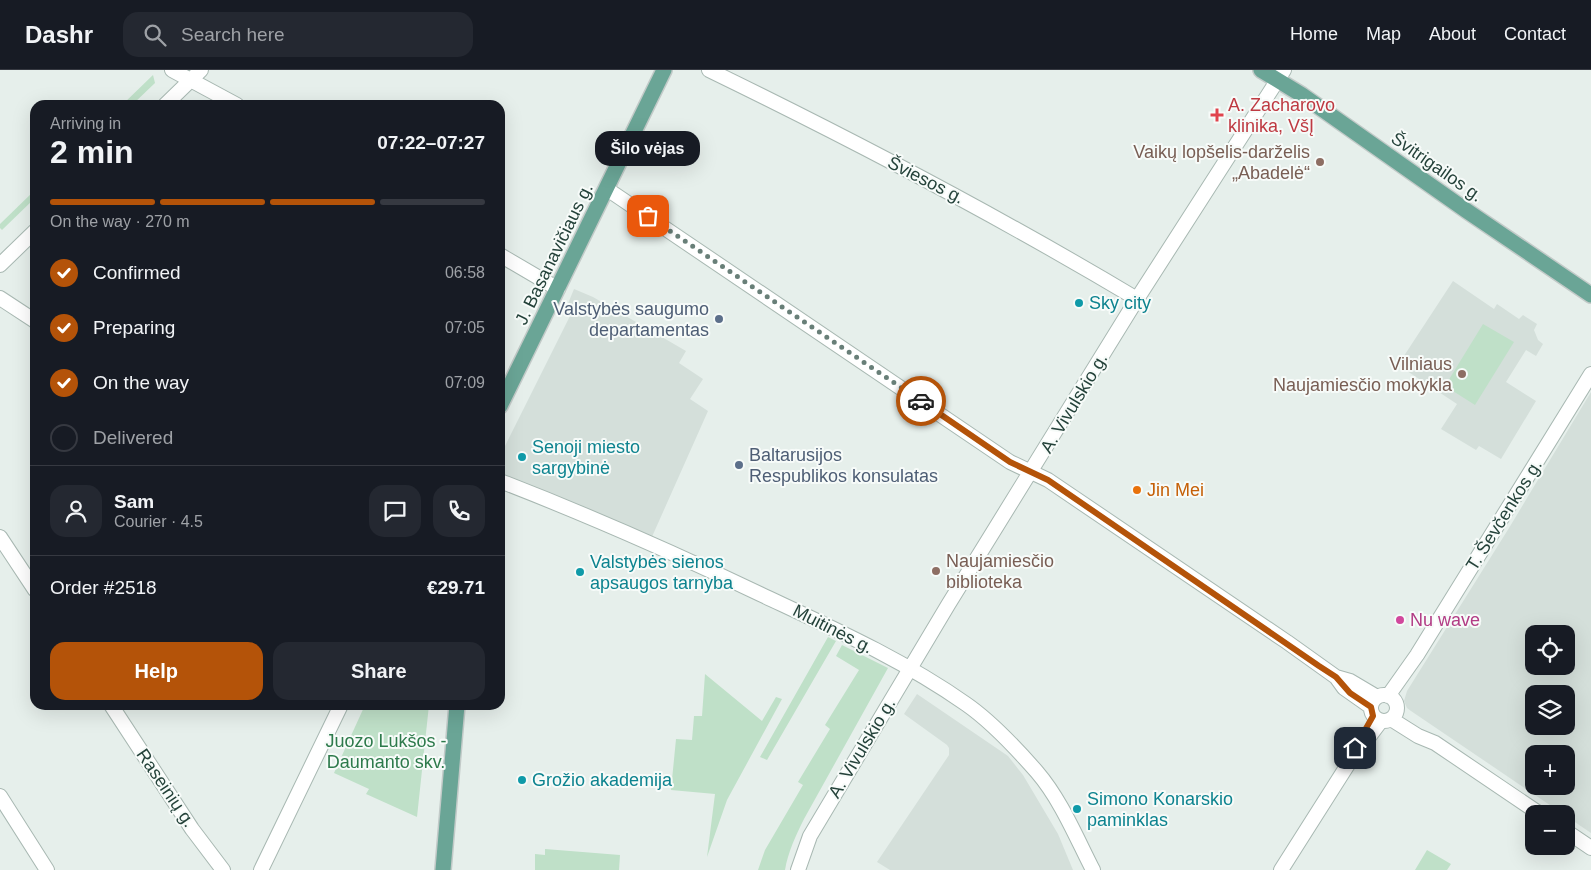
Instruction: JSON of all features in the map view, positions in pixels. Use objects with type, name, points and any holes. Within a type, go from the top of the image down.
[{"type":"main road","name":"J. Basanavičiaus g.","points":[[505,395],[664,70]]},
{"type":"main road","name":"Švitrigailos g.","points":[[1262,70],[1281,75],[1467,211],[1591,295]]},
{"type":"main road","points":[[443,870],[457,710]]},
{"type":"street","points":[[172,70],[196,75],[230,100]]},
{"type":"street","name":"Šviesos g.","points":[[709,70],[972,204],[1137,299]]},
{"type":"street","points":[[170,100],[196,75]]},
{"type":"street","name":"A. Vivulskio g.","points":[[798,870],[810,836],[948,605],[1137,299],[1281,75]]},
{"type":"street","points":[[606,189],[1010,462],[1048,480],[1336,677],[1344,688],[1384,709],[1418,736],[1435,743],[1527,805]]},
{"type":"street","points":[[0,265],[30,236]]},
{"type":"street","points":[[505,258],[558,288]]},
{"type":"street","points":[[0,298],[30,318]]},
{"type":"street","name":"T. Ševčenkos g.","points":[[1281,870],[1384,709],[1591,374]]},
{"type":"street","name":"Muitinės g.","points":[[505,483],[695,562],[843,633],[910,669],[967,705],[997,731],[1038,774],[1055,797],[1093,870]]},
{"type":"street","points":[[0,537],[30,582]]},
{"type":"street","name":"Raseinių g.","points":[[114,710],[192,829],[223,870]]},
{"type":"street","points":[[261,870],[339,710]]},
{"type":"street","points":[[0,796],[47,870]]},
{"type":"street","points":[[1575,837],[1591,848]]},
{"type":"shaded area","name":"Vilniaus Naujamiesčio mokykla","points":[[1453,281],[1494,309],[1497,304],[1519,319],[1523,315],[1537,324],[1534,330],[1538,340],[1543,344],[1536,356],[1526,350],[1506,382],[1536,401],[1501,459],[1479,446],[1476,450],[1441,429],[1457,404],[1398,365]]},
{"type":"shaded area","points":[[574,289],[593,297],[686,351],[679,363],[703,379],[690,399],[708,411],[651,539],[505,475],[505,446],[571,314],[567,306]]},
{"type":"shaded area","points":[[1591,392],[1591,833],[1575,822],[1575,805],[1550,805],[1535,795],[1575,795],[1575,745],[1525,745],[1525,788],[1407,708],[1404,701],[1407,691]]},
{"type":"shaded area","points":[[917,694],[1008,756],[1023,775],[1058,834],[1073,870],[890,870],[877,862],[949,755],[947,745],[904,714]]},
{"type":"green space","points":[[153,75],[155,83],[137,100],[127,100]]},
{"type":"green space","points":[[30,195],[30,203],[2,230],[0,224]]},
{"type":"green space","points":[[1483,324],[1514,342],[1475,405],[1445,386]]},
{"type":"green space","points":[[828,637],[836,641],[767,760],[760,757]]},
{"type":"green space","points":[[842,645],[888,668],[804,819],[790,850],[785,870],[758,870],[765,850],[803,785],[798,782],[830,729],[825,725],[859,670],[836,656]]},
{"type":"green space","points":[[705,674],[762,721],[776,697],[782,699],[727,800],[707,857],[715,794],[671,790],[676,739],[692,740],[694,716],[702,716]]},
{"type":"green space","name":"Juozo Lukšos - Daumanto skv.","points":[[363,710],[428,710],[417,817],[366,794],[369,789],[334,773]]},
{"type":"green space","points":[[545,849],[620,855],[619,870],[535,870],[535,854],[545,855]]},
{"type":"green space","points":[[1427,850],[1451,864],[1447,870],[1415,870]]},
{"type":"way so far","points":[[648,216],[921,401]]},
{"type":"place","name":"A. Zacharovo klinika, VšĮ","points":[[1217,115]]},
{"type":"place","name":"Vaikų lopšelis-darželis „Abadelė“","points":[[1320,162]]},
{"type":"place","name":"Šilo vėjas","points":[[648,216]]},
{"type":"place","name":"Sky city","points":[[1079,303]]},
{"type":"place","name":"Valstybės saugumo departamentas","points":[[719,319]]},
{"type":"place","name":"Vilniaus Naujamiesčio mokykla","points":[[1462,374]]},
{"type":"place","name":"Senoji miesto sargybinė","points":[[522,457]]},
{"type":"place","name":"Baltarusijos Respublikos konsulatas","points":[[739,465]]},
{"type":"place","name":"Jin Mei","points":[[1137,490]]},
{"type":"place","name":"Naujamiesčio biblioteka","points":[[936,571]]},
{"type":"place","name":"Valstybės sienos apsaugos tarnyba","points":[[580,572]]},
{"type":"place","name":"Nu wave","points":[[1400,620]]},
{"type":"place","name":"Grožio akademija","points":[[522,780]]},
{"type":"place","name":"Simono Konarskio paminklas","points":[[1077,809]]},
{"type":"route","points":[[921,401],[1010,462],[1048,480],[1336,677],[1344,688],[1371,707],[1373,716],[1355,748]]}]
